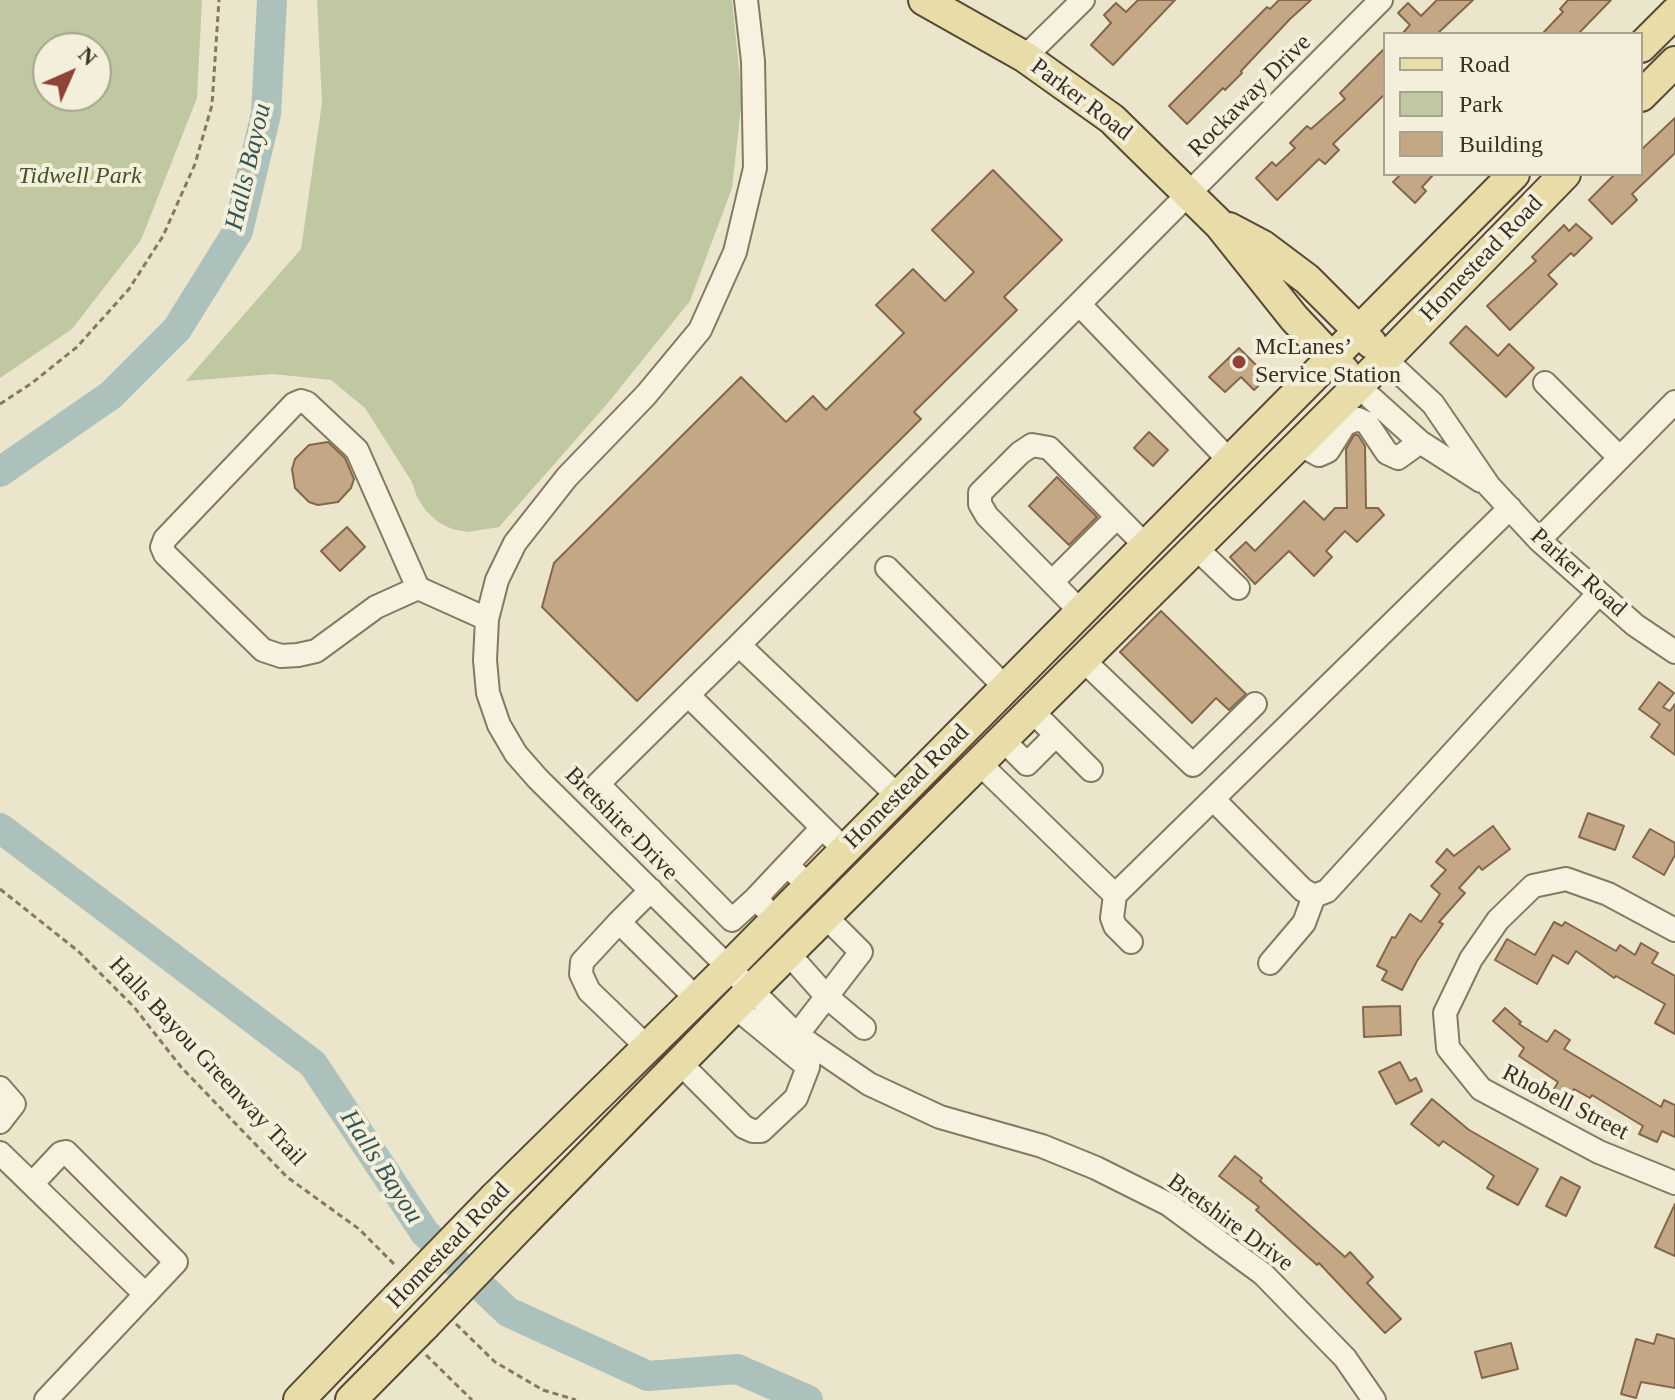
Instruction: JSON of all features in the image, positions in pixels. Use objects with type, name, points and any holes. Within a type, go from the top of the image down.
[{"type":"main road","name":"Parker Road","points":[[924,0],[1025,57],[1112,119],[1219,224],[1294,318],[1358,386]]},
{"type":"main road","points":[[1643,45],[1675,13]]},
{"type":"main road","points":[[1643,94],[1675,62]]},
{"type":"main road","name":"Homestead Road","points":[[299,1400],[356,1341],[401,1285],[729,967],[766,908],[809,886],[1512,176]]},
{"type":"main road","name":"Homestead Road","points":[[351,1400],[428,1328],[523,1223],[743,998],[1385,359],[1563,176]]},
{"type":"main road","name":"Parker Road","points":[[1219,224],[1263,246],[1317,287],[1385,359]]},
{"type":"main road","points":[[900,794],[927,814]]},
{"type":"main road","points":[[534,1159],[560,1186]]},
{"type":"main road","points":[[356,1341],[384,1366]]},
{"type":"street","name":"Bretshire Drive","points":[[746,0],[753,61],[755,168],[735,252],[700,330],[646,395],[567,477],[515,543],[497,580],[487,619],[485,660],[488,693],[499,725],[516,754],[729,967],[743,998],[869,1084],[940,1117],[1042,1146],[1096,1168],[1168,1204],[1263,1274],[1345,1358],[1374,1400]]},
{"type":"street","points":[[1025,57],[1083,0]]},
{"type":"street","name":"Rockaway Drive","points":[[766,908],[732,920],[598,784],[1381,0]]},
{"type":"street","points":[[1079,304],[1229,460]]},
{"type":"street","name":"Parker Road","points":[[1385,359],[1433,404],[1489,486],[1539,540],[1635,625],[1675,652]]},
{"type":"street","points":[[1545,383],[1620,458]]},
{"type":"street","name":"Parker Road","points":[[1358,386],[1420,442],[1489,486]]},
{"type":"street","points":[[418,588],[376,607],[316,651],[281,656],[263,650],[165,554],[162,547],[165,539],[294,404],[301,401],[307,403],[357,450],[418,588],[487,619]]},
{"type":"street","points":[[1539,540],[1675,402]]},
{"type":"street","points":[[1299,444],[1319,455],[1328,451],[1345,424],[1358,419],[1367,423],[1387,453],[1398,458],[1420,442]]},
{"type":"street","points":[[1080,611],[987,516],[980,504],[980,493],[1032,445],[1049,448],[1145,545]]},
{"type":"street","points":[[1131,942],[1115,926],[1112,918],[1115,895],[1510,508]]},
{"type":"street","points":[[1052,582],[1117,517]]},
{"type":"street","points":[[1195,547],[1238,588]]},
{"type":"street","points":[[887,568],[1005,687]]},
{"type":"street","points":[[1270,963],[1304,923],[1314,896],[1327,891],[1599,593]]},
{"type":"street","points":[[739,645],[900,794]]},
{"type":"street","points":[[1082,659],[1193,765],[1255,704]]},
{"type":"street","points":[[688,695],[845,850]]},
{"type":"street","points":[[1031,710],[1091,770]]},
{"type":"street","points":[[1002,739],[1027,764],[1056,735]]},
{"type":"street","points":[[979,763],[1115,895]]},
{"type":"street","points":[[1213,799],[1303,890],[1314,896]]},
{"type":"street","points":[[766,908],[787,865],[822,828]]},
{"type":"street","points":[[787,865],[809,886]]},
{"type":"street","name":"Rhobell Street","points":[[1675,930],[1608,894],[1566,879],[1533,886],[1498,920],[1471,959],[1445,1013],[1448,1048],[1481,1089],[1599,1152],[1675,1183]]},
{"type":"street","points":[[647,1047],[589,991],[581,974],[582,962],[651,890]]},
{"type":"street","points":[[680,1063],[744,1127],[761,1131],[775,1120],[796,1098],[804,1076],[803,1039],[827,997],[861,952],[825,916]]},
{"type":"street","points":[[619,922],[697,999]]},
{"type":"street","points":[[788,953],[827,997],[864,1028]]},
{"type":"street","points":[[743,998],[804,1076]]},
{"type":"street","points":[[0,1088],[14,1104],[0,1122]]},
{"type":"street","points":[[32,1184],[61,1153],[66,1152],[176,1262],[46,1400]]},
{"type":"street","points":[[3,1162],[32,1184],[145,1294]]},
{"type":"path","points":[[0,404],[77,347],[129,289],[163,236],[195,164],[212,105],[219,0]]},
{"type":"path","name":"Halls Bayou Greenway Trail","points":[[0,889],[78,951],[123,996],[181,1067],[287,1177],[359,1229],[401,1285]]},
{"type":"path","points":[[428,1328],[439,1365],[472,1400]]},
{"type":"path","points":[[428,1328],[543,1390],[576,1400]]},
{"type":"green space","name":"Tidwell Park","points":[[0,0],[202,0],[197,98],[141,240],[72,329],[0,378]]},
{"type":"green space","points":[[317,0],[732,0],[742,98],[732,188],[690,301],[607,404],[499,527],[468,532],[438,522],[417,497],[412,482],[365,408],[331,380],[273,374],[186,381],[301,249],[322,103]]},
{"type":"building","points":[[1138,0],[1175,0],[1113,65],[1091,45],[1111,23],[1104,15],[1116,3],[1126,12]]},
{"type":"building","points":[[1279,0],[1311,0],[1225,90],[1223,88],[1187,124],[1169,106],[1267,7],[1270,9]]},
{"type":"building","points":[[1437,0],[1473,0],[1439,32],[1404,32],[1410,25],[1398,13],[1408,3],[1421,16]]},
{"type":"building","points":[[1568,0],[1611,0],[1580,32],[1544,32],[1563,12],[1560,9]]},
{"type":"building","points":[[1383,50],[1383,96],[1333,144],[1339,150],[1325,164],[1319,159],[1277,200],[1256,178],[1272,162],[1276,166],[1295,148],[1290,143],[1307,126],[1311,129],[1345,99],[1340,93]]},
{"type":"building","points":[[1675,118],[1675,153],[1632,194],[1637,200],[1612,224],[1589,200],[1613,176],[1643,176],[1643,148]]},
{"type":"building","points":[[993,170],[1062,240],[1004,297],[1017,310],[914,412],[921,419],[637,701],[542,607],[554,563],[741,377],[786,422],[813,396],[826,410],[904,333],[876,305],[913,269],[945,301],[974,272],[932,230]]},
{"type":"building","points":[[1399,176],[1432,176],[1422,187],[1426,191],[1415,203],[1393,182]]},
{"type":"building","points":[[1576,224],[1592,238],[1548,275],[1557,284],[1510,330],[1487,306],[1536,261],[1532,257],[1564,225],[1569,231]]},
{"type":"building","points":[[1466,326],[1498,356],[1509,344],[1534,368],[1506,397],[1450,343]]},
{"type":"building","name":"McLanes’ Service Station","points":[[1239,348],[1268,377],[1254,390],[1241,377],[1225,392],[1209,377]]},
{"type":"building","points":[[1149,432],[1168,450],[1153,466],[1134,448]]},
{"type":"building","points":[[1354,435],[1358,435],[1365,446],[1366,508],[1378,508],[1384,515],[1357,542],[1345,531],[1326,551],[1332,557],[1314,576],[1289,551],[1255,584],[1230,557],[1246,542],[1255,551],[1304,501],[1324,520],[1335,508],[1347,508],[1346,449]]},
{"type":"building","points":[[328,442],[345,458],[354,479],[351,488],[338,502],[318,505],[309,502],[295,488],[292,469],[295,459],[309,445]]},
{"type":"building","points":[[1057,477],[1097,517],[1069,545],[1029,506]]},
{"type":"building","points":[[347,527],[365,547],[340,571],[321,551]]},
{"type":"building","points":[[1161,611],[1246,694],[1229,710],[1216,698],[1192,723],[1120,652]]},
{"type":"building","points":[[1659,682],[1674,693],[1663,707],[1670,711],[1675,704],[1675,755],[1651,737],[1660,724],[1639,709]]},
{"type":"building","points":[[1588,813],[1624,826],[1615,850],[1579,837]]},
{"type":"building","points":[[1493,826],[1510,849],[1482,870],[1479,866],[1459,888],[1465,893],[1439,922],[1443,924],[1417,961],[1402,990],[1382,980],[1387,971],[1377,966],[1392,937],[1395,938],[1410,914],[1421,922],[1440,894],[1431,886],[1446,870],[1436,862],[1447,849],[1454,856]]},
{"type":"building","points":[[1650,829],[1675,843],[1675,855],[1664,875],[1633,857]]},
{"type":"building","points":[[1554,922],[1562,926],[1565,922],[1616,951],[1620,945],[1635,955],[1641,943],[1658,953],[1652,963],[1675,976],[1675,1034],[1655,1023],[1665,1004],[1616,976],[1614,978],[1576,951],[1568,964],[1553,955],[1537,984],[1495,960],[1507,939],[1535,955]]},
{"type":"building","points":[[1400,1006],[1401,1035],[1364,1037],[1363,1007]]},
{"type":"building","points":[[1505,1008],[1521,1022],[1519,1024],[1547,1042],[1555,1030],[1570,1040],[1564,1049],[1661,1107],[1664,1100],[1675,1105],[1675,1137],[1662,1131],[1657,1142],[1639,1134],[1643,1126],[1592,1095],[1590,1098],[1574,1089],[1564,1105],[1550,1096],[1558,1082],[1519,1056],[1524,1048],[1493,1021]]},
{"type":"building","points":[[1400,1062],[1410,1081],[1416,1078],[1422,1091],[1396,1104],[1379,1072]]},
{"type":"building","points":[[1432,1099],[1469,1130],[1538,1169],[1518,1205],[1487,1188],[1494,1176],[1443,1141],[1439,1146],[1411,1124]]},
{"type":"building","points":[[1235,1156],[1345,1257],[1350,1252],[1373,1277],[1367,1283],[1401,1319],[1385,1333],[1319,1263],[1317,1265],[1256,1210],[1259,1207],[1219,1176]]},
{"type":"building","points":[[1561,1177],[1580,1187],[1566,1216],[1546,1206]]},
{"type":"building","points":[[1675,1204],[1675,1256],[1655,1247]]},
{"type":"building","points":[[1657,1334],[1675,1339],[1675,1388],[1641,1382],[1636,1398],[1621,1394],[1636,1339],[1654,1344]]},
{"type":"building","points":[[1511,1343],[1518,1369],[1482,1378],[1475,1352]]},
{"type":"waterway","name":"Halls Bayou","points":[[0,472],[111,395],[177,329],[238,231],[266,114],[272,0]]},
{"type":"waterway","name":"Halls Bayou","points":[[0,828],[313,1064],[425,1233],[508,1312],[648,1376],[737,1369],[808,1400]]},
{"type":"place","name":"McLanes’ Service Station","points":[[1239,362]]}]
